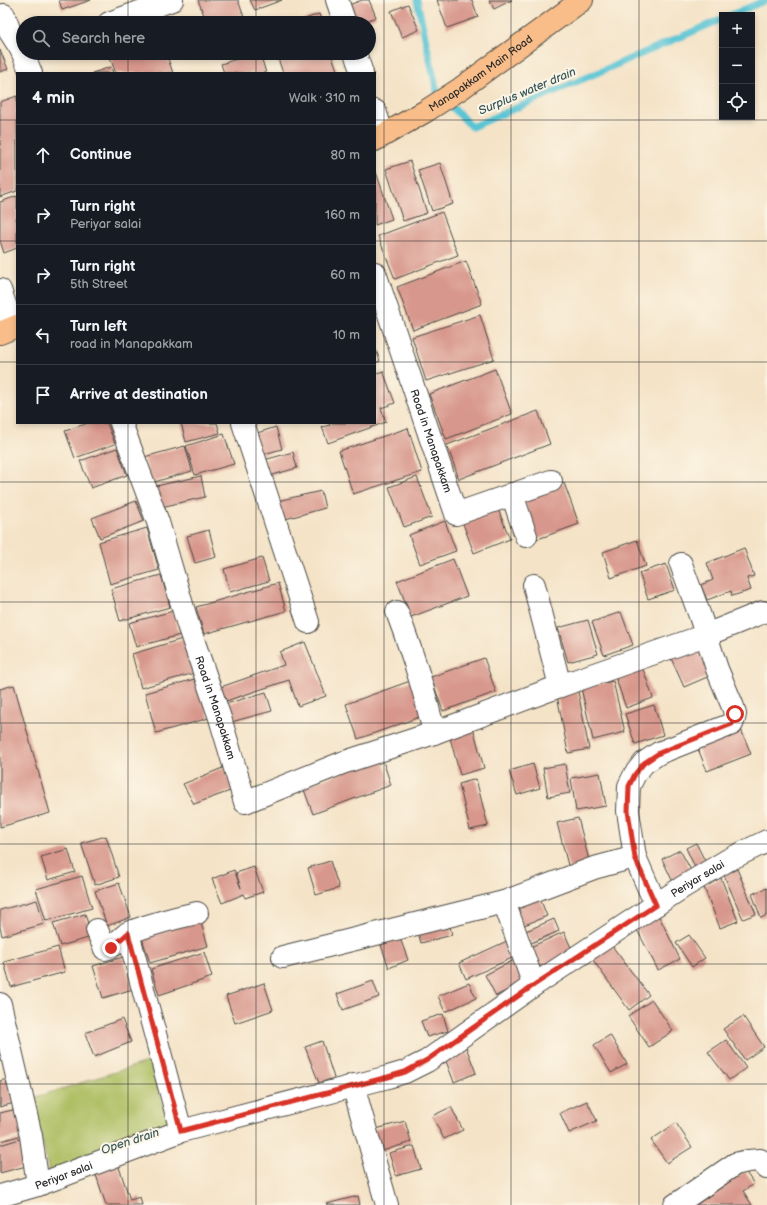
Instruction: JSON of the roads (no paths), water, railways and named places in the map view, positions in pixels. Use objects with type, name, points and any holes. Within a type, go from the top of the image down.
[{"type":"main road","name":"Manapakkam Main Road","points":[[379,138],[426,111],[460,89],[582,0]]},
{"type":"street","points":[[128,16],[172,0]]},
{"type":"street","points":[[337,0],[343,16]]},
{"type":"street","points":[[0,16],[4,15],[10,32],[16,40]]},
{"type":"street","points":[[26,60],[31,72]]},
{"type":"street","points":[[357,60],[362,72]]},
{"type":"street","points":[[376,118],[379,138]]},
{"type":"street","name":"Road in Manapakkam","points":[[376,276],[456,514],[551,481]]},
{"type":"street","points":[[0,290],[10,329]]},
{"type":"street","name":"Road in Manapakkam","points":[[121,424],[158,522],[188,625],[220,718],[245,802],[342,762],[434,732],[706,635],[763,612]]},
{"type":"street","points":[[244,424],[308,622]]},
{"type":"street","points":[[512,494],[526,536]]},
{"type":"street","points":[[656,905],[635,858],[628,811],[629,786],[635,774],[644,763],[659,753],[732,724],[735,714],[717,669],[681,564]]},
{"type":"street","points":[[534,585],[560,686]]},
{"type":"street","points":[[397,612],[427,698],[434,732]]},
{"type":"street","name":"Periyar salai","points":[[0,1196],[38,1185],[181,1131],[400,1073],[427,1060],[534,985],[683,886],[728,860],[767,841]]},
{"type":"street","points":[[283,957],[504,902],[594,868],[635,858]]},
{"type":"street","points":[[504,902],[534,985]]},
{"type":"street","points":[[97,930],[105,949],[111,948],[128,933],[164,920],[197,913]]},
{"type":"street","points":[[128,933],[181,1131]]},
{"type":"street","points":[[1,1010],[31,1136],[38,1185]]},
{"type":"street","points":[[353,1085],[387,1205]]},
{"type":"street","points":[[675,1205],[735,1164],[760,1160],[767,1168]]},
{"type":"waterway","name":"Surplus water drain","points":[[417,0],[437,92],[472,127],[719,20]]},
{"type":"waterway","name":"Surplus water drain","points":[[738,12],[766,0]]},
{"type":"water label","name":"Open drain","points":[[130,1141]]}]
